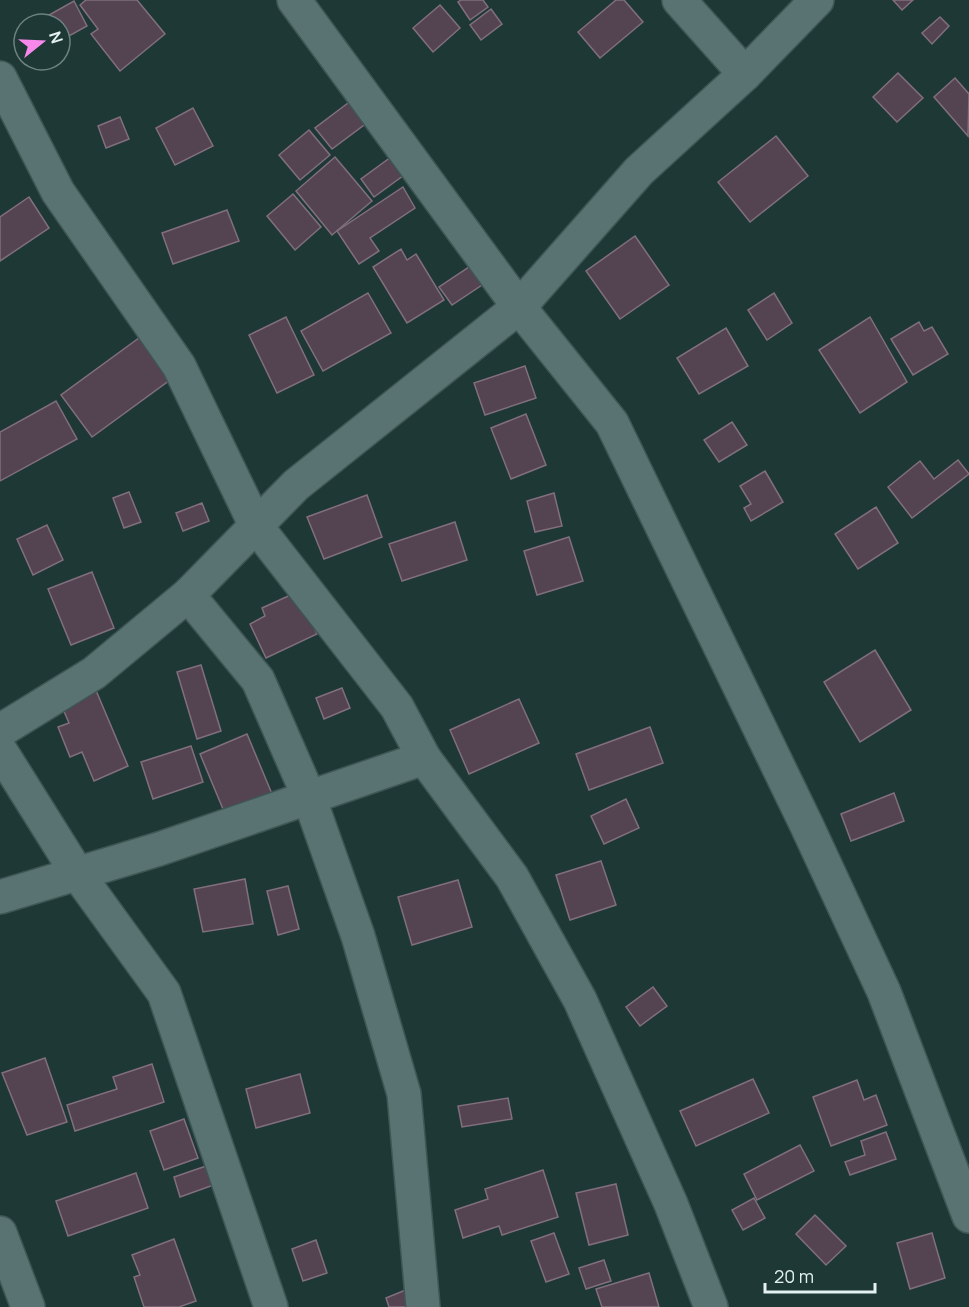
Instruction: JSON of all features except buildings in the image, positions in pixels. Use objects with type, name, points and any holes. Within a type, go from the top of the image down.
[{"type":"street","points":[[294,0],[519,307],[612,423],[802,816],[884,992],[969,1216]]},
{"type":"street","points":[[679,0],[745,74]]},
{"type":"street","points":[[0,731],[94,673],[188,595],[296,485],[519,307],[639,171],[745,74],[817,0]]},
{"type":"street","points":[[0,78],[58,192],[180,366],[256,526],[397,707],[424,758],[512,877],[579,1000],[671,1204],[711,1307]]},
{"type":"street","points":[[188,595],[258,680],[309,797],[358,936],[404,1094],[423,1307]]},
{"type":"street","points":[[0,750],[77,873],[164,993],[271,1307]]},
{"type":"street","points":[[0,897],[159,849],[424,758]]},
{"type":"street","points":[[0,1233],[28,1307]]}]
